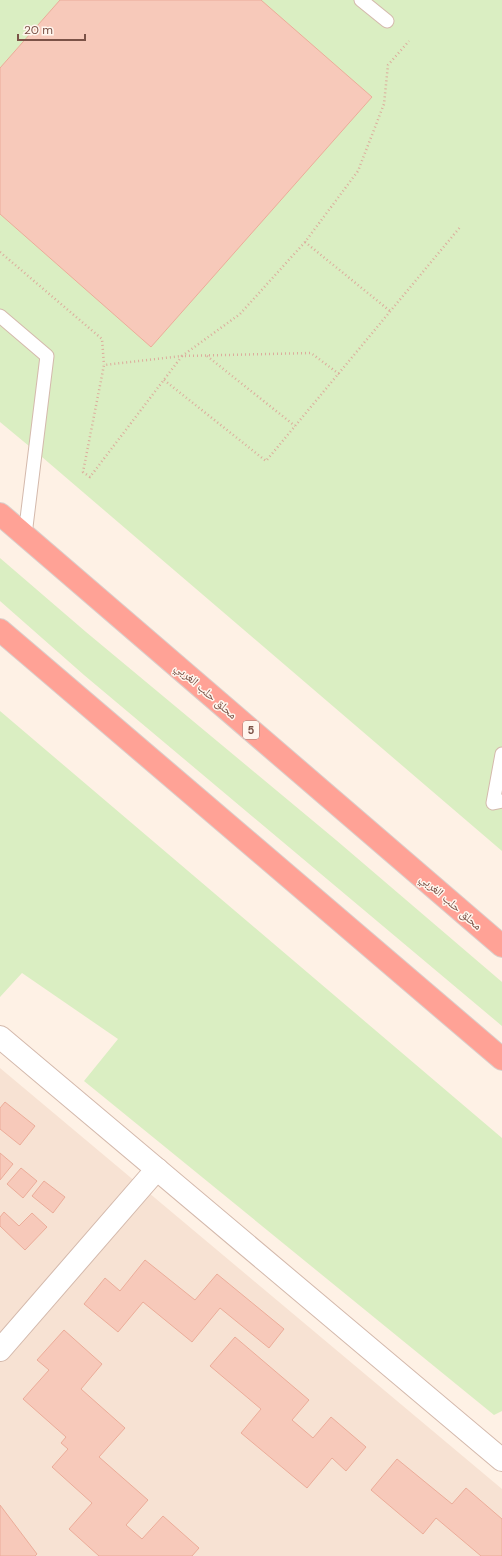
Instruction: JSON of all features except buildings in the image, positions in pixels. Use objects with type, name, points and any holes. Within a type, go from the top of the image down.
[{"type":"highway","name":"محلق حلب الغربي","points":[[0,514],[502,946]]},
{"type":"highway","points":[[0,630],[502,1059]]},
{"type":"street","points":[[0,1036],[502,1460]]},
{"type":"street","points":[[0,1350],[157,1169]]},
{"type":"lane","points":[[361,0],[387,21]]},
{"type":"lane","points":[[0,316],[47,356],[25,535]]},
{"type":"lane","points":[[502,754],[493,803],[502,801]]},
{"type":"path","points":[[0,252],[102,338],[104,365],[83,472],[90,477],[182,356],[240,314],[305,242],[358,170],[384,104],[388,65],[409,41]]},
{"type":"path","points":[[164,380],[266,461],[461,226]]},
{"type":"path","points":[[305,242],[390,311]]},
{"type":"path","points":[[104,365],[182,356],[311,353],[339,374]]},
{"type":"path","points":[[207,355],[295,426]]},
{"type":"shaded area","points":[[0,1068],[502,1489],[502,1556],[0,1556]]},
{"type":"green space","points":[[0,0],[502,0],[502,851],[0,422]]},
{"type":"green space","points":[[0,558],[86,632],[336,840],[502,982],[502,1026],[84,675],[0,601]]},
{"type":"green space","points":[[0,711],[502,1138],[502,1411],[494,1415],[84,1081],[118,1039],[22,973],[0,997]]}]
